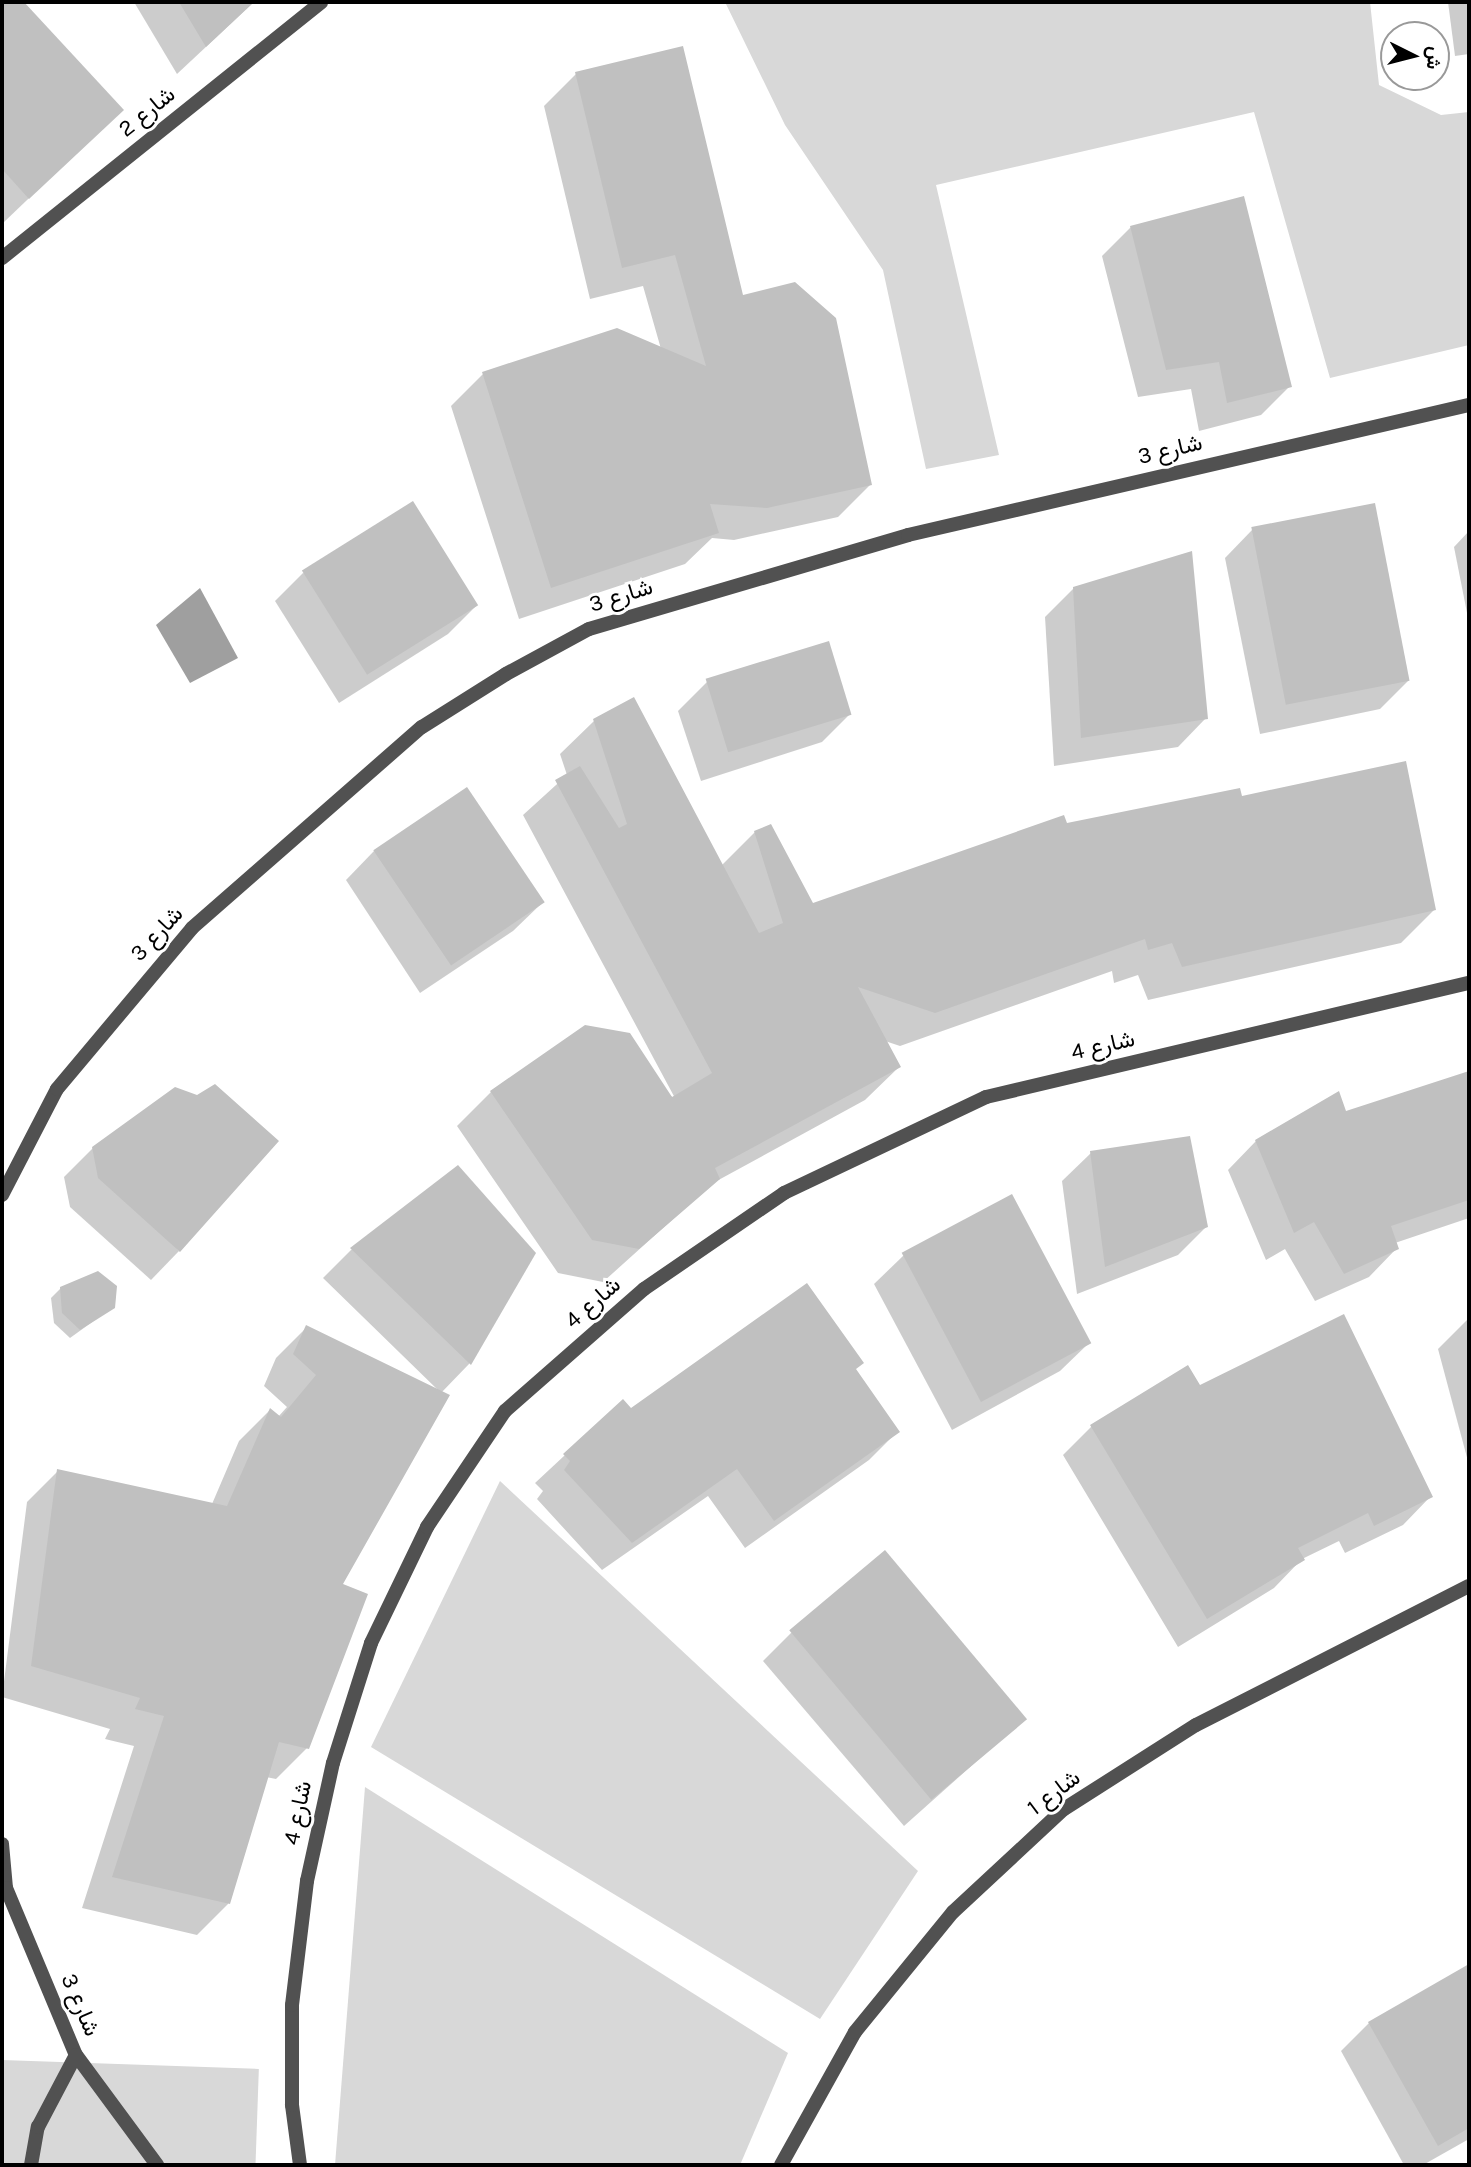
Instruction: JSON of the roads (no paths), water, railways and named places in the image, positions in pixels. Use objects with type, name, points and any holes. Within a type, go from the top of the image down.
[{"type":"street","name":"شارع 2","points":[[2,258],[321,2]]},
{"type":"street","name":"شارع 3","points":[[2,1195],[57,1089],[192,928],[422,727],[517,667],[589,629],[908,535],[1469,405]]},
{"type":"street","name":"شارع 4","points":[[300,2165],[292,2105],[292,2005],[307,1881],[332,1763],[371,1643],[427,1527],[505,1411],[644,1289],[784,1193],[986,1097],[1469,983]]},
{"type":"street","name":"شارع 1","points":[[782,2165],[855,2032],[953,1912],[1065,1809],[1196,1725],[1469,1586]]},
{"type":"street","name":"شارع 3","points":[[2,1844],[6,1888],[76,2055],[157,2165]]},
{"type":"street","points":[[31,2165],[38,2127],[76,2055]]}]
